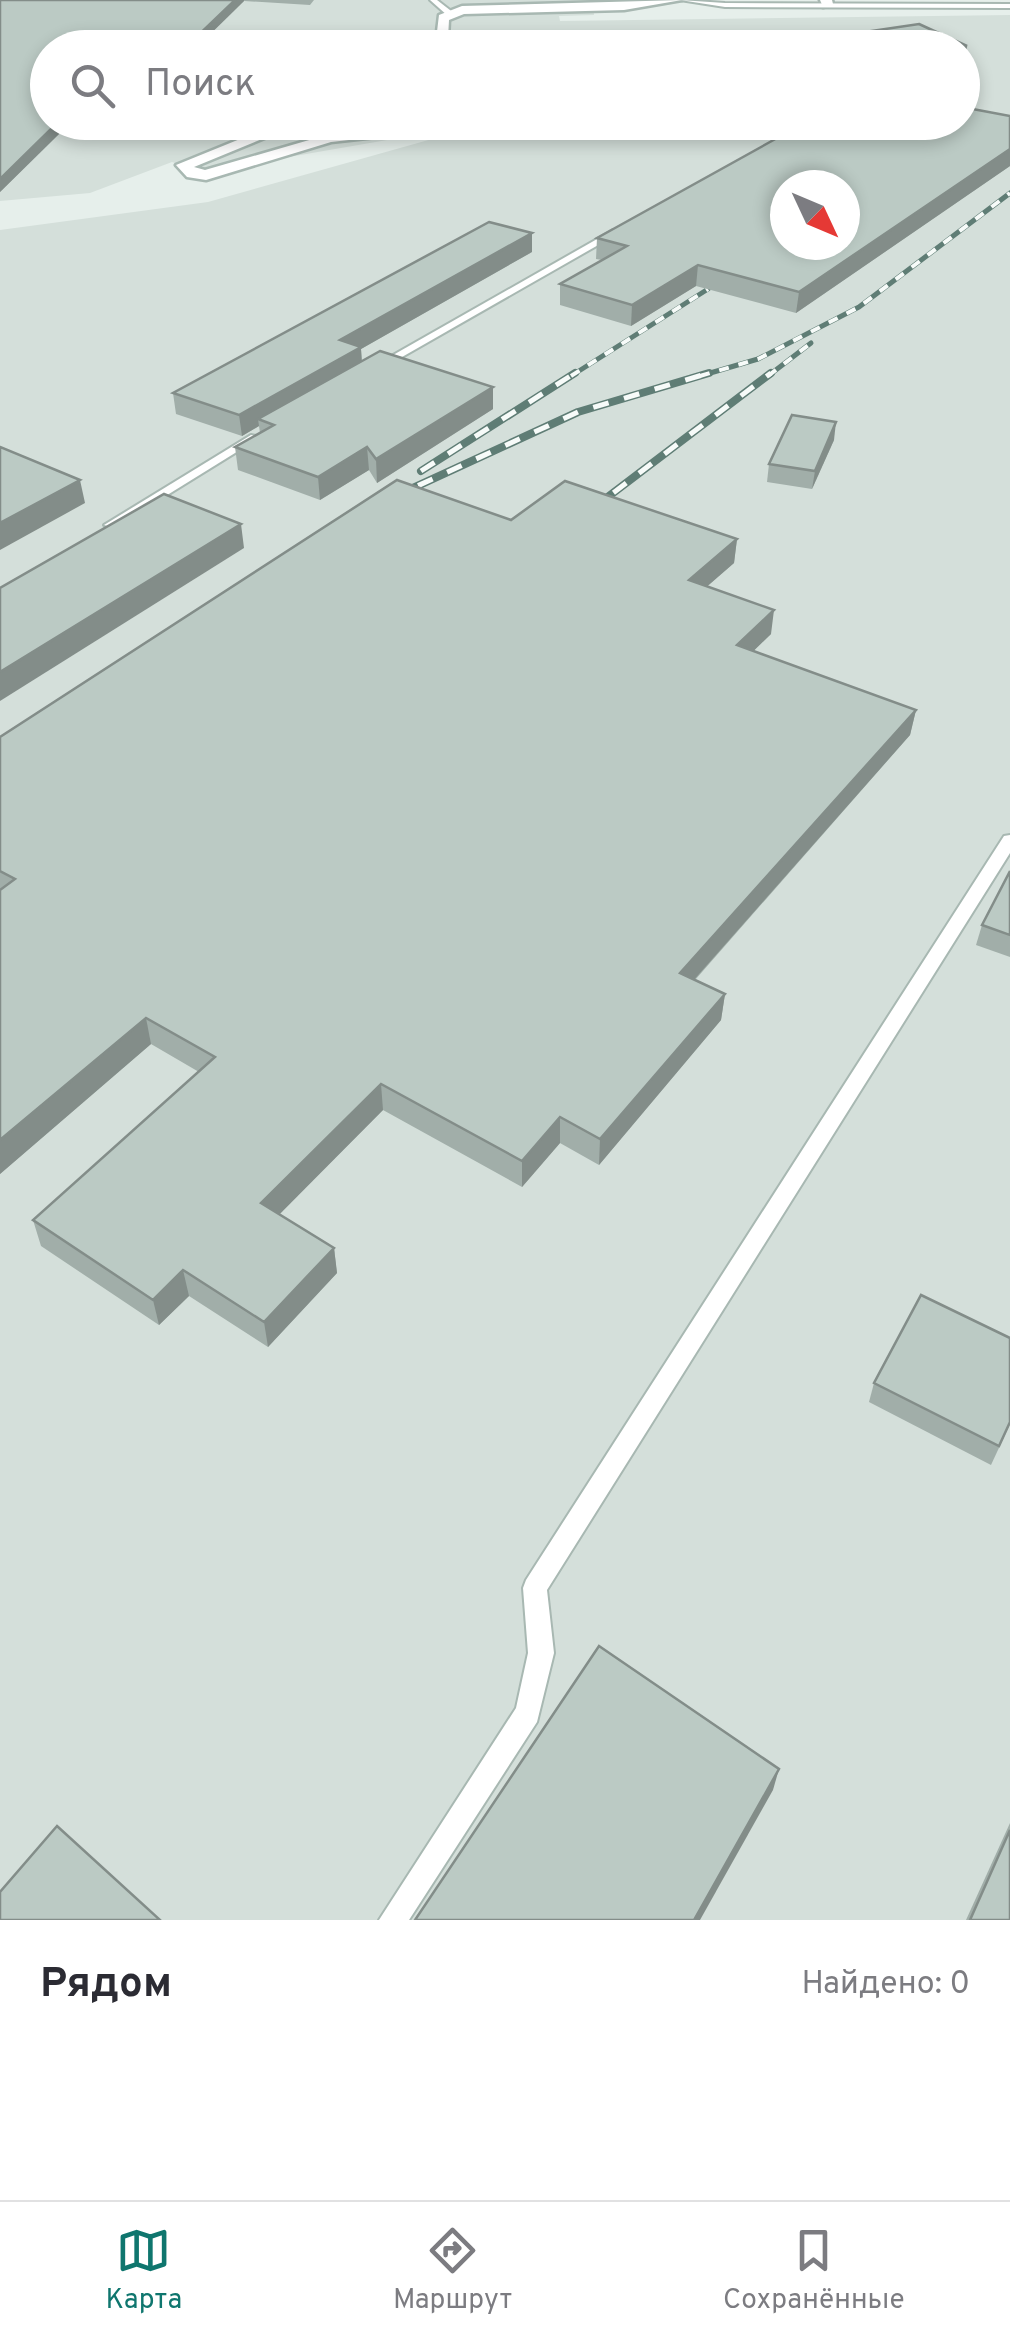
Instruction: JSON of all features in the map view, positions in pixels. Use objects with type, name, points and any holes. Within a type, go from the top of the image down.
[{"type":"street","points":[[442,30],[443,18],[462,10],[624,6],[680,0]]},
{"type":"street","points":[[251,140],[184,166],[192,174],[206,175],[323,140]]},
{"type":"lane","points":[[432,0],[451,14]]},
{"type":"lane","points":[[680,0],[725,5],[1010,6]]},
{"type":"lane","points":[[852,7],[860,0]]},
{"type":"lane","points":[[975,0],[996,6]]},
{"type":"lane","points":[[363,376],[630,224]]},
{"type":"lane","points":[[101,530],[265,432]]},
{"type":"lane","points":[[393,1920],[528,1713],[541,1653],[536,1588],[1010,840]]},
{"type":"shaded area","points":[[0,0],[593,0],[594,15],[559,16],[560,21],[1010,15],[1010,1920],[0,1920],[0,230],[208,202],[429,140],[980,140],[980,30],[30,30],[30,140],[387,140],[202,172],[172,162],[90,193],[0,201]]},
{"type":"building","points":[[0,0],[235,0],[204,30],[30,30],[30,140],[40,140],[0,179]]},
{"type":"building","points":[[919,24],[932,30],[878,30]]},
{"type":"building","points":[[980,110],[1010,116],[1010,149],[860,251],[860,170],[770,170],[770,260],[846,260],[799,292],[698,265],[632,305],[560,284],[627,246],[597,238],[774,140],[980,140]]},
{"type":"building","points":[[489,222],[532,233],[340,340],[361,347],[239,415],[173,393]]},
{"type":"building","points":[[380,351],[493,387],[376,459],[367,447],[318,477],[235,447],[274,425],[258,419]]},
{"type":"building","points":[[792,415],[836,422],[815,471],[769,464]]},
{"type":"building","points":[[0,447],[80,480],[0,523]]},
{"type":"building","points":[[397,480],[511,520],[565,481],[737,539],[689,580],[774,610],[737,645],[916,710],[680,973],[725,994],[600,1139],[560,1117],[522,1161],[381,1084],[261,1203],[334,1248],[264,1322],[183,1270],[153,1300],[33,1220],[215,1057],[146,1018],[0,1140],[0,890],[15,879],[0,871],[0,737]]},
{"type":"building","points":[[164,494],[241,524],[0,672],[0,588]]},
{"type":"building","points":[[1010,871],[1010,935],[982,925]]},
{"type":"building","points":[[921,1295],[1010,1338],[1010,1422],[999,1446],[874,1383]]},
{"type":"building","points":[[599,1646],[779,1769],[694,1920],[415,1920]]},
{"type":"building","points":[[57,1826],[160,1920],[0,1920],[0,1892]]},
{"type":"building","points":[[1010,1830],[1010,1920],[970,1920]]},
{"type":"railway","points":[[700,376],[758,359],[859,307],[1010,193]]},
{"type":"railway","points":[[571,376],[708,289]]},
{"type":"railway","points":[[768,376],[811,343]]},
{"type":"railway","points":[[421,471],[575,373]]},
{"type":"railway","points":[[389,499],[578,412],[709,373]]},
{"type":"railway","points":[[588,512],[771,373]]}]
